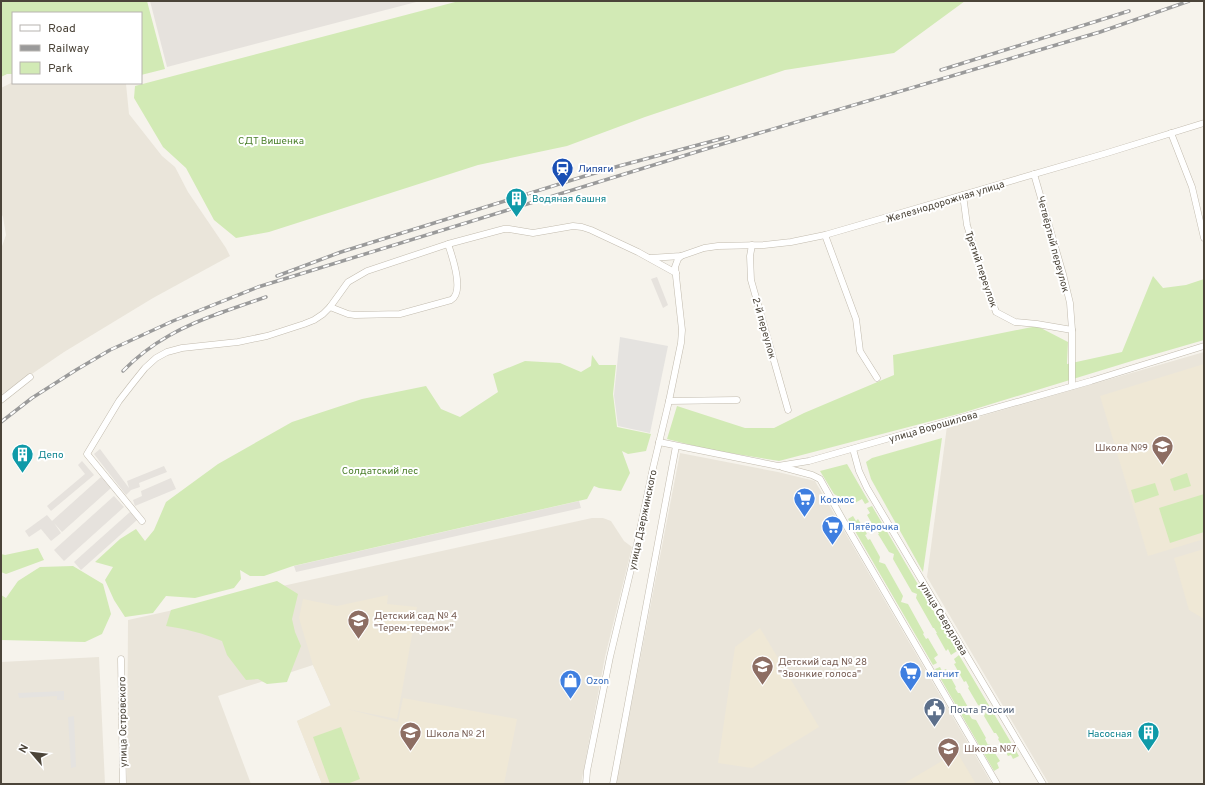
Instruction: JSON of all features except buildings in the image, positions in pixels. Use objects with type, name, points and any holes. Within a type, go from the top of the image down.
[{"type":"street","name":"Железнодорожная улица","points":[[650,258],[681,256],[704,248],[718,246],[791,242],[825,235],[1204,123]]},
{"type":"street","points":[[1171,133],[1192,187],[1204,238]]},
{"type":"street","name":"Четвёртый переулок","points":[[1034,174],[1070,303],[1072,330],[1072,386]]},
{"type":"street","name":"Третий переулок","points":[[963,195],[967,225],[996,312],[1015,322],[1072,330]]},
{"type":"street","points":[[142,521],[87,454],[119,401],[145,368],[156,358],[167,352],[182,348],[238,342],[267,336],[314,320],[323,314],[348,282],[367,271],[448,244],[504,229],[515,229],[533,233],[574,226],[591,230],[650,258],[676,273]]},
{"type":"street","points":[[825,235],[856,319],[860,351],[877,378]]},
{"type":"street","points":[[330,306],[354,315],[400,314],[451,300],[456,295],[458,288],[455,264],[448,244]]},
{"type":"street","name":"2-й переулок","points":[[752,245],[750,256],[751,280],[788,410]]},
{"type":"street","name":"улица Дзержинского","points":[[586,784],[587,771],[609,665],[681,343],[682,330],[676,273],[677,263],[681,256]]},
{"type":"street","name":"улица Ворошилова","points":[[659,442],[778,466],[809,461],[1072,386],[1204,346]]},
{"type":"street","points":[[1,400],[30,377]]},
{"type":"street","points":[[669,401],[737,400]]},
{"type":"street","name":"улица Дзержинского","points":[[613,784],[676,446]]},
{"type":"street","name":"улица Свердлова","points":[[853,449],[867,488],[1043,784]]},
{"type":"street","points":[[778,466],[812,475],[820,479],[996,784]]},
{"type":"street","name":"улица Островского","points":[[121,659],[122,784]]},
{"type":"shaded area","points":[[150,1],[420,1],[167,67]]},
{"type":"shaded area","points":[[12,82],[12,84],[126,84],[129,114],[162,156],[175,167],[188,192],[230,256],[153,298],[64,352],[1,395],[1,249],[6,235],[1,213],[1,88]]},
{"type":"shaded area","points":[[657,277],[668,305],[663,308],[651,279]]},
{"type":"shaded area","points":[[620,337],[668,346],[650,433],[618,426],[614,395]]},
{"type":"shaded area","points":[[1204,352],[1204,784],[1049,784],[927,577],[947,426]]},
{"type":"shaded area","name":"Школа №9","points":[[1204,364],[1204,539],[1148,556],[1100,396]]},
{"type":"shaded area","points":[[100,449],[129,488],[127,481],[164,466],[167,472],[139,483],[140,487],[131,490],[126,495],[94,454]]},
{"type":"shaded area","points":[[680,453],[778,472],[815,481],[992,784],[616,784]]},
{"type":"shaded area","points":[[82,461],[94,475],[51,511],[47,506],[85,474],[78,465]]},
{"type":"shaded area","points":[[101,477],[111,488],[62,532],[54,523],[61,533],[51,541],[41,529],[29,537],[25,531],[47,515],[52,521]]},
{"type":"shaded area","points":[[171,478],[176,489],[135,506],[133,500],[142,496],[141,491]]},
{"type":"shaded area","points":[[114,496],[124,507],[64,561],[54,550]]},
{"type":"shaded area","points":[[579,501],[581,508],[296,572],[294,566]]},
{"type":"shaded area","points":[[130,512],[137,520],[81,570],[74,562]]},
{"type":"shaded area","points":[[592,518],[603,518],[611,521],[624,541],[632,547],[605,657],[581,784],[322,784],[297,721],[331,706],[313,665],[218,696],[251,784],[127,784],[128,620]]},
{"type":"shaded area","points":[[1204,549],[1204,619],[1189,610],[1174,558]]},
{"type":"shaded area","points":[[388,595],[387,604],[417,607],[397,719],[347,709],[398,722],[403,698],[517,719],[504,784],[322,784],[297,721],[331,705],[313,665],[299,618],[303,599],[337,606]]},
{"type":"shaded area","name":"Детский сад № 28 \"Звонкие голоса\"","points":[[760,628],[819,727],[752,768],[718,763],[735,647]]},
{"type":"shaded area","points":[[99,657],[105,784],[1,784],[1,662]]},
{"type":"shaded area","points":[[64,691],[64,700],[57,700],[57,696],[19,698],[18,693]]},
{"type":"shaded area","points":[[74,716],[76,767],[71,768],[68,717]]},
{"type":"shaded area","name":"Школа №7","points":[[957,752],[976,784],[903,784]]},
{"type":"green space","points":[[1,1],[147,1],[165,69],[142,75],[142,12],[12,12],[12,74],[7,74],[1,77]]},
{"type":"green space","name":"СДТ Вишенка","points":[[459,1],[965,1],[894,53],[785,70],[645,117],[567,146],[478,165],[269,232],[236,238],[214,220],[186,168],[163,147],[134,98],[135,86]]},
{"type":"green space","points":[[1153,276],[1163,288],[1186,285],[1204,279],[1204,340],[962,413],[779,461],[711,450],[667,439],[677,406],[745,428],[774,428],[804,413],[894,375],[893,355],[1037,326],[1068,342],[1067,364],[1122,352]]},
{"type":"green space","name":"Солдатский лес","points":[[592,355],[599,365],[616,365],[613,394],[617,427],[651,434],[646,451],[628,454],[622,451],[630,473],[621,491],[594,486],[587,499],[293,566],[264,576],[250,576],[240,570],[241,579],[234,588],[195,598],[166,596],[153,613],[125,617],[114,600],[105,580],[113,567],[95,562],[120,539],[136,529],[145,541],[154,530],[166,502],[218,464],[292,422],[362,399],[426,386],[441,409],[460,417],[498,392],[493,374],[525,361],[560,363],[581,372],[591,366]]},
{"type":"green space","points":[[942,438],[923,572],[871,479],[866,462],[872,458]]},
{"type":"green space","points":[[847,464],[869,502],[865,504],[862,499],[853,504],[834,494],[820,471]]},
{"type":"green space","points":[[1187,473],[1191,486],[1174,491],[1170,479]]},
{"type":"green space","points":[[1155,483],[1159,495],[1135,503],[1131,490]]},
{"type":"green space","points":[[1204,494],[1204,532],[1170,543],[1159,508]]},
{"type":"green space","points":[[872,506],[957,651],[951,655],[948,649],[946,651],[916,598],[917,594],[912,592],[893,559],[894,554],[889,552],[867,515],[870,513],[867,508]]},
{"type":"green space","points":[[853,516],[856,521],[858,519],[867,534],[865,535],[868,540],[870,539],[880,557],[879,562],[885,564],[903,596],[901,602],[908,604],[924,633],[923,634],[926,639],[928,638],[938,655],[934,658],[937,663],[933,665],[848,519]]},
{"type":"green space","points":[[38,548],[44,560],[6,574],[1,572],[1,554],[5,555]]},
{"type":"green space","points":[[73,566],[103,584],[111,614],[102,634],[85,642],[1,640],[1,595],[6,598],[18,581],[40,567]]},
{"type":"green space","points":[[277,581],[298,594],[292,619],[295,632],[301,646],[287,682],[267,684],[258,679],[246,680],[227,655],[222,641],[181,628],[166,626],[171,610]]},
{"type":"green space","points":[[959,655],[1019,756],[1013,759],[1011,755],[1008,756],[996,733],[994,733],[984,716],[986,712],[978,705],[968,688],[969,687],[966,681],[964,682],[954,664],[956,663],[954,659]]},
{"type":"green space","points":[[940,667],[942,671],[946,669],[956,687],[955,688],[958,693],[960,693],[969,709],[968,713],[972,719],[976,720],[986,738],[985,739],[988,745],[989,744],[1000,761],[997,763],[999,768],[994,771],[935,669]]},
{"type":"green space","points":[[341,727],[360,779],[347,784],[330,784],[313,737]]},
{"type":"railway","points":[[1,422],[32,398],[110,350],[173,321],[258,287],[709,148],[1100,32],[1189,1]]},
{"type":"railway","points":[[941,70],[1129,11]]},
{"type":"railway","points":[[277,276],[341,252],[585,176],[728,137]]},
{"type":"railway","points":[[217,314],[266,297]]},
{"type":"railway","points":[[123,371],[145,351],[157,343],[182,329],[223,312]]},
{"type":"place","name":"Липяги","points":[[563,188]]},
{"type":"place","name":"Водяная башня","points":[[516,218]]},
{"type":"place","name":"Школа №9","points":[[1163,466]]},
{"type":"place","name":"Депо","points":[[23,474]]},
{"type":"place","name":"Космос","points":[[805,518]]},
{"type":"place","name":"Пятёрочка","points":[[832,546]]},
{"type":"place","name":"Детский сад № 4 \"Терем-теремок\"","points":[[358,640]]},
{"type":"place","name":"Детский сад № 28 \"Звонкие голоса\"","points":[[762,686]]},
{"type":"place","name":"магнит","points":[[910,692]]},
{"type":"place","name":"Ozon","points":[[571,700]]},
{"type":"place","name":"Почта России","points":[[935,728]]},
{"type":"place","name":"Школа № 21","points":[[410,752]]},
{"type":"place","name":"Насосная","points":[[1148,752]]},
{"type":"place","name":"Школа №7","points":[[948,768]]}]
